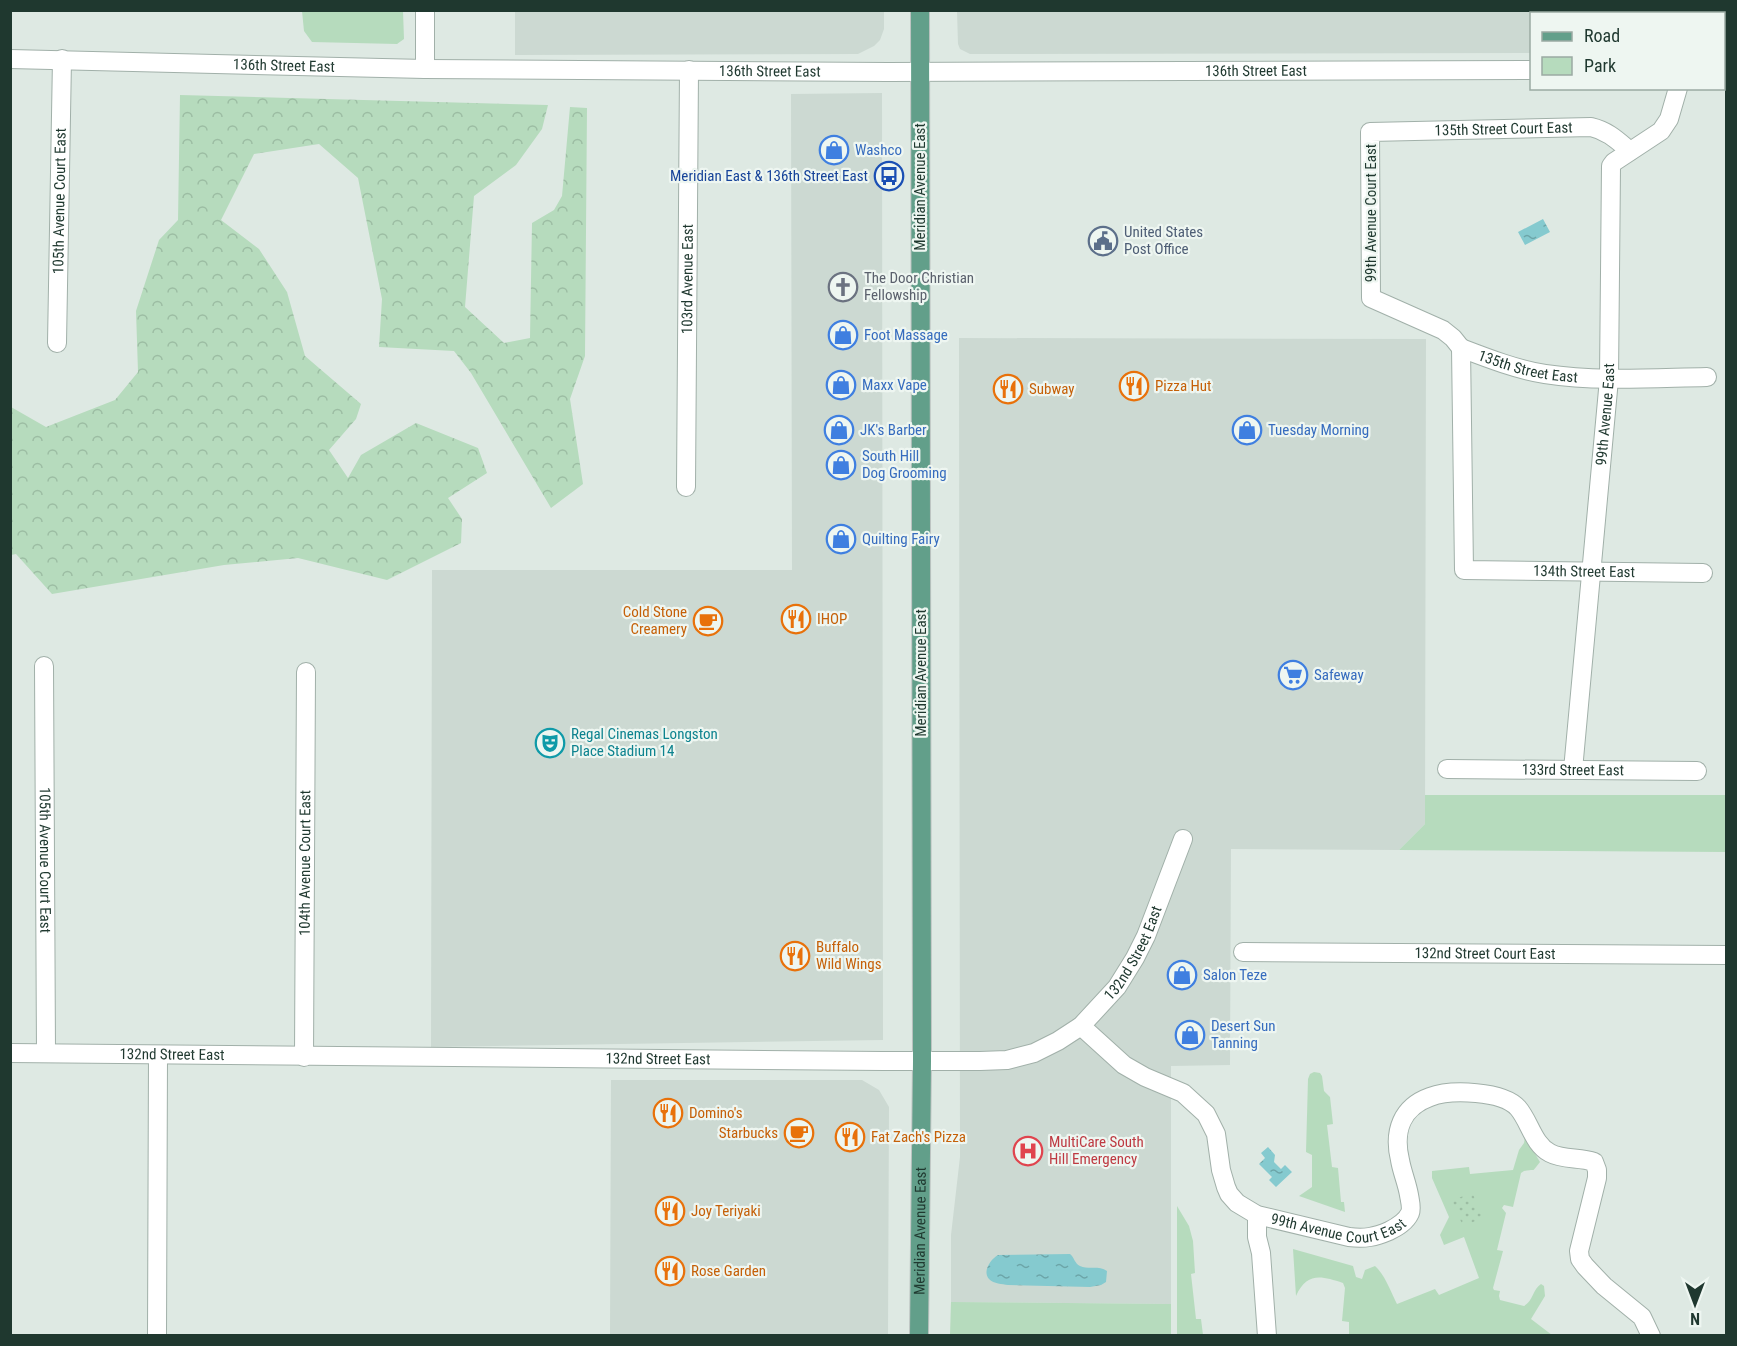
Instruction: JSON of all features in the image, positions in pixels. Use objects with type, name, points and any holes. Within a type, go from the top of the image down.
[{"type":"main road","name":"Meridian Avenue East","points":[[919,1335],[920,10]]},
{"type":"street","points":[[425,10],[425,69]]},
{"type":"street","name":"136th Street East","points":[[10,59],[425,69],[1530,70]]},
{"type":"street","name":"105th Avenue Court East","points":[[57,343],[62,59]]},
{"type":"street","name":"103rd Avenue East","points":[[686,487],[689,70]]},
{"type":"street","name":"99th Avenue East","points":[[1573,770],[1609,379],[1611,166],[1629,151],[1661,131],[1669,119],[1677,90]]},
{"type":"street","name":"135th Street Court East","points":[[1370,132],[1591,127],[1610,134],[1629,151]]},
{"type":"street","name":"99th Avenue Court East","points":[[1370,132],[1371,298],[1443,330],[1461,348]]},
{"type":"street","name":"135th Street East","points":[[1461,348],[1492,360],[1544,374],[1609,379],[1707,377]]},
{"type":"street","name":"134th Street East","points":[[1461,348],[1464,570],[1703,573]]},
{"type":"street","name":"105th Avenue Court East","points":[[44,666],[46,1053]]},
{"type":"street","name":"104th Avenue Court East","points":[[304,1057],[306,672]]},
{"type":"street","name":"133rd Street East","points":[[1447,769],[1697,771]]},
{"type":"street","name":"132nd Street East","points":[[10,1053],[304,1057],[1007,1060],[1034,1053],[1081,1026],[1117,987],[1146,936],[1183,839]]},
{"type":"street","name":"132nd Street Court East","points":[[1243,952],[1726,955]]},
{"type":"street","name":"99th Avenue Court East","points":[[1081,1026],[1124,1065],[1145,1077],[1183,1093],[1206,1114],[1216,1134],[1221,1170],[1229,1194],[1237,1203],[1257,1215],[1349,1237],[1363,1239],[1375,1237],[1398,1227],[1409,1215],[1411,1210],[1407,1185],[1399,1159],[1398,1144],[1399,1131],[1409,1108],[1431,1096],[1449,1092],[1484,1094],[1512,1103],[1519,1109],[1530,1130],[1549,1153],[1594,1162],[1597,1178],[1579,1251],[1580,1258],[1604,1286],[1642,1317],[1651,1335]]},
{"type":"street","points":[[157,1335],[158,1055]]},
{"type":"street","points":[[1257,1215],[1257,1237],[1261,1253],[1267,1335]]},
{"type":"shaded area","points":[[884,10],[884,29],[880,40],[874,46],[858,54],[515,55],[515,11]]},
{"type":"shaded area","points":[[957,11],[1726,11],[1726,53],[1725,12],[1530,12],[1530,53],[970,54],[960,49]]},
{"type":"shaded area","points":[[882,93],[883,1040],[431,1047],[432,570],[792,570],[791,94]]},
{"type":"shaded area","points":[[959,338],[1426,339],[1425,824],[1399,850],[1231,849],[1230,1065],[1171,1066],[1171,1304],[951,1302],[951,1235],[960,1157]]},
{"type":"shaded area","points":[[611,1080],[862,1080],[879,1090],[889,1107],[888,1335],[610,1335]]},
{"type":"green space","points":[[302,11],[403,11],[404,39],[397,44],[312,42],[304,31]]},
{"type":"green space","points":[[180,95],[548,105],[542,129],[516,165],[474,196],[465,307],[504,343],[530,338],[532,223],[554,210],[562,196],[570,107],[587,108],[585,356],[570,399],[583,484],[551,508],[471,373],[454,351],[379,347],[382,299],[358,178],[319,144],[254,154],[221,220],[259,249],[287,292],[305,356],[361,404],[356,419],[329,450],[348,478],[361,455],[416,423],[478,448],[487,473],[448,498],[462,519],[461,543],[387,580],[298,558],[224,565],[52,594],[16,554],[11,555],[11,407],[46,427],[115,400],[138,372],[136,311],[159,240],[178,220]]},
{"type":"green space","points":[[1425,795],[1726,795],[1726,852],[1399,850],[1425,824]]},
{"type":"green space","points":[[1314,1072],[1322,1076],[1324,1091],[1330,1097],[1333,1124],[1327,1125],[1332,1167],[1338,1168],[1341,1202],[1344,1202],[1345,1212],[1299,1196],[1312,1187],[1312,1155],[1306,1152],[1308,1079]]},
{"type":"green space","points":[[1525,1137],[1540,1162],[1534,1170],[1521,1173],[1513,1207],[1504,1205],[1502,1208],[1506,1213],[1497,1250],[1503,1251],[1493,1288],[1500,1291],[1500,1300],[1524,1306],[1538,1286],[1541,1284],[1544,1286],[1545,1296],[1531,1319],[1552,1335],[1349,1335],[1349,1322],[1342,1321],[1345,1288],[1343,1283],[1321,1278],[1310,1279],[1300,1288],[1296,1296],[1293,1249],[1353,1266],[1356,1277],[1362,1279],[1365,1270],[1375,1266],[1385,1279],[1397,1304],[1435,1289],[1439,1295],[1479,1278],[1464,1237],[1444,1245],[1440,1235],[1449,1217],[1432,1178],[1432,1171],[1469,1167],[1470,1174],[1513,1170]]},
{"type":"green space","points":[[1472,1192],[1483,1218],[1463,1226],[1452,1201]]},
{"type":"green space","points":[[1177,1206],[1189,1226],[1193,1241],[1195,1273],[1191,1274],[1196,1319],[1201,1319],[1203,1335],[1177,1335]]},
{"type":"green space","points":[[951,1302],[1171,1304],[1171,1335],[950,1335]]},
{"type":"water","points":[[1543,219],[1550,232],[1525,245],[1518,232]]},
{"type":"water","points":[[1268,1147],[1275,1155],[1274,1162],[1281,1169],[1285,1165],[1292,1172],[1276,1187],[1269,1180],[1272,1177],[1259,1164],[1265,1158],[1261,1153]]},
{"type":"water","points":[[1070,1254],[1080,1266],[1101,1268],[1107,1271],[1106,1282],[1090,1287],[1008,1285],[993,1282],[986,1272],[988,1266],[998,1255]]},
{"type":"place","name":"Washco","points":[[834,150]]},
{"type":"place","name":"Meridian East & 136th Street East","points":[[889,176]]},
{"type":"place","name":"United States Post Office","points":[[1103,241]]},
{"type":"place","name":"The Door Christian Fellowship","points":[[843,287]]},
{"type":"place","name":"Foot Massage","points":[[843,335]]},
{"type":"place","name":"Maxx Vape","points":[[841,385]]},
{"type":"place","name":"Pizza Hut","points":[[1134,386]]},
{"type":"place","name":"Subway","points":[[1008,389]]},
{"type":"place","name":"JK's Barber","points":[[839,430]]},
{"type":"place","name":"Tuesday Morning","points":[[1247,430]]},
{"type":"place","name":"South Hill Dog Grooming","points":[[841,465]]},
{"type":"place","name":"Quilting Fairy","points":[[841,539]]},
{"type":"place","name":"IHOP","points":[[796,619]]},
{"type":"place","name":"Cold Stone Creamery","points":[[708,621]]},
{"type":"place","name":"Safeway","points":[[1293,675]]},
{"type":"place","name":"Regal Cinemas Longston Place Stadium 14","points":[[550,743]]},
{"type":"place","name":"Buffalo Wild Wings","points":[[795,956]]},
{"type":"place","name":"Salon Teze","points":[[1182,975]]},
{"type":"place","name":"Desert Sun Tanning","points":[[1190,1035]]},
{"type":"place","name":"Domino's","points":[[668,1113]]},
{"type":"place","name":"Starbucks","points":[[799,1133]]},
{"type":"place","name":"Fat Zach's Pizza","points":[[850,1137]]},
{"type":"place","name":"MultiCare South Hill Emergency","points":[[1028,1151]]},
{"type":"place","name":"Joy Teriyaki","points":[[670,1211]]},
{"type":"place","name":"Rose Garden","points":[[670,1271]]}]
